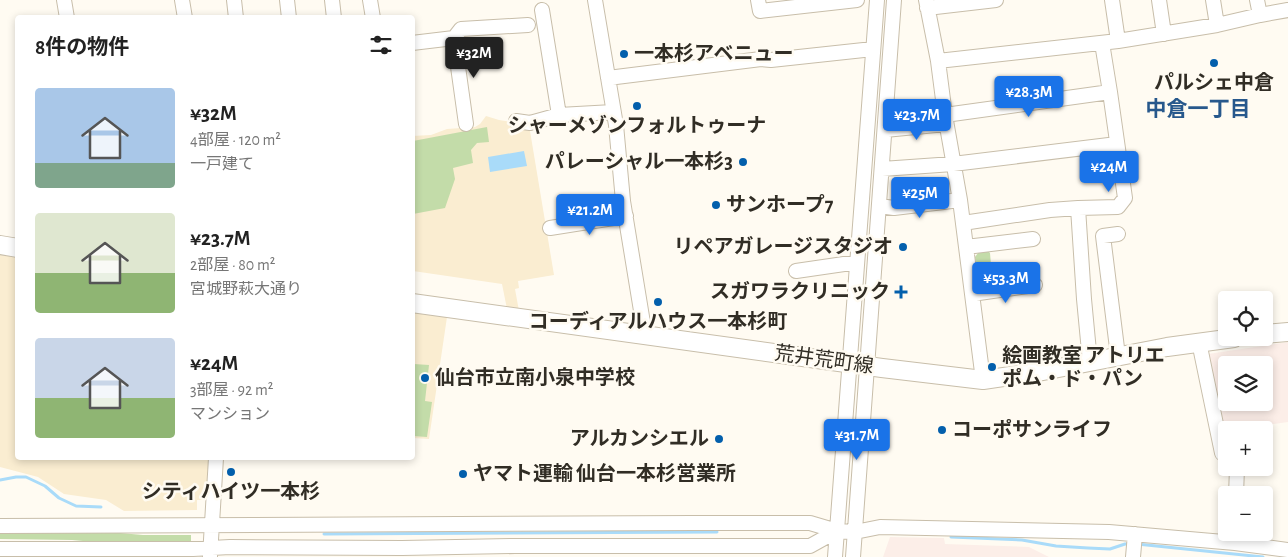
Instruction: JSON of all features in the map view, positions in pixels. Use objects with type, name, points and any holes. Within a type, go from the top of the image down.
[{"type":"main road","points":[[0,245],[15,248]]},
{"type":"main road","name":"荒井荒町線","points":[[415,303],[925,374],[983,380],[1218,340]]},
{"type":"main road","points":[[1273,333],[1288,332]]},
{"type":"street","points":[[64,0],[66,15]]},
{"type":"street","points":[[182,0],[184,15]]},
{"type":"street","points":[[234,0],[236,15]]},
{"type":"street","points":[[287,0],[289,15]]},
{"type":"street","points":[[332,0],[334,15]]},
{"type":"street","points":[[370,0],[372,15]]},
{"type":"street","points":[[595,0],[616,125],[626,216],[645,335]]},
{"type":"street","points":[[758,0],[760,11],[857,0]]},
{"type":"street","points":[[854,557],[859,365],[857,264],[877,0]]},
{"type":"street","points":[[836,557],[837,531],[879,206],[894,0]]},
{"type":"street","points":[[983,380],[960,200],[927,4],[996,0]]},
{"type":"street","points":[[1112,0],[1118,41]]},
{"type":"street","points":[[1159,0],[1164,34]]},
{"type":"street","points":[[1213,0],[1218,25]]},
{"type":"street","points":[[1257,0],[1260,15]]},
{"type":"street","points":[[542,10],[559,115]]},
{"type":"street","points":[[938,61],[1118,41],[1218,25],[1288,10]]},
{"type":"street","points":[[415,44],[454,38],[462,29],[528,25]]},
{"type":"street","points":[[454,38],[466,124]]},
{"type":"street","points":[[963,223],[1050,210],[1118,207],[1125,198],[1102,43]]},
{"type":"street","points":[[608,78],[762,59],[771,60],[873,49]]},
{"type":"street","points":[[885,130],[1110,92]]},
{"type":"street","points":[[516,121],[530,123],[559,115],[614,112]]},
{"type":"street","points":[[882,169],[954,164],[1117,144]]},
{"type":"street","points":[[879,206],[905,207],[960,200]]},
{"type":"street","points":[[1078,208],[1090,362]]},
{"type":"street","points":[[550,228],[626,216]]},
{"type":"street","points":[[1118,234],[1103,236],[1118,356]]},
{"type":"street","points":[[966,248],[1033,239]]},
{"type":"street","points":[[796,271],[857,264]]},
{"type":"street","points":[[972,294],[1035,285]]},
{"type":"street","points":[[1199,342],[1218,434]]},
{"type":"street","points":[[210,553],[216,460]]},
{"type":"street","points":[[0,526],[810,523],[837,531],[855,532],[880,527],[1108,532],[1134,545],[1218,539]]},
{"type":"street","points":[[0,549],[88,553],[210,553],[230,547],[402,552],[602,552],[810,546],[837,531]]},
{"type":"street","points":[[1246,541],[1284,552]]},
{"type":"shaded area","points":[[486,116],[529,125],[554,275],[518,281],[519,288],[515,289],[519,311],[507,309],[502,284],[415,271],[415,136],[431,135],[447,129],[475,127]]},
{"type":"shaded area","points":[[0,255],[15,257],[15,460],[210,460],[208,500],[197,500],[197,510],[124,511],[106,500],[64,494],[38,477],[0,467]]},
{"type":"shaded area","name":"仙台市立南小泉中学校","points":[[415,312],[447,317],[429,439],[415,438]]},
{"type":"shaded area","points":[[1288,342],[1288,422],[1273,424],[1273,421],[1220,421],[1219,411],[1273,411],[1273,356],[1218,356],[1218,408],[1208,354],[1273,346],[1273,344]]},
{"type":"shaded area","points":[[890,537],[944,538],[945,544],[1029,547],[1049,557],[883,557]]},
{"type":"green space","points":[[487,127],[489,142],[477,143],[471,150],[473,163],[453,168],[455,179],[445,208],[415,214],[415,141]]},
{"type":"green space","points":[[988,251],[990,253],[991,265],[978,267],[975,257],[978,253]]},
{"type":"green space","points":[[415,364],[429,365],[425,401],[432,402],[427,437],[415,436]]},
{"type":"green space","points":[[0,531],[97,531],[143,535],[191,535],[191,544],[116,544],[72,540],[0,539]]},
{"type":"water","points":[[524,151],[527,166],[490,172],[488,157]]},
{"type":"waterway","points":[[0,480],[26,477],[45,486],[59,498],[76,506],[101,507]]},
{"type":"waterway","points":[[324,534],[717,532]]},
{"type":"waterway","points":[[951,537],[1022,540],[1056,546],[1110,549],[1131,544]]},
{"type":"waterway","points":[[1137,544],[1263,557]]},
{"type":"place","name":"一本杉アベニュー","points":[[624,54]]},
{"type":"place","name":"パルシェ中倉","points":[[1214,63]]},
{"type":"place","name":"シャーメゾンフォルトゥーナ","points":[[637,106]]},
{"type":"place","name":"パレーシャル一本杉3","points":[[743,162]]},
{"type":"place","name":"サンホープ7","points":[[716,205]]},
{"type":"place","name":"リペアガレージスタジオ","points":[[903,247]]},
{"type":"place","name":"スガワラクリニック","points":[[901,292]]},
{"type":"place","name":"コーディアルハウス一本杉町","points":[[658,302]]},
{"type":"place","name":"絵画教室 アトリエ ポム・ド・パン","points":[[992,367]]},
{"type":"place","name":"仙台市立南小泉中学校","points":[[425,378]]},
{"type":"place","name":"コーポサンライフ","points":[[942,430]]},
{"type":"place","name":"アルカンシエル","points":[[719,439]]},
{"type":"place","name":"シティハイツ一本杉","points":[[231,472]]},
{"type":"place","name":"ヤマト運輸 仙台一本杉営業所","points":[[463,474]]},
{"type":"district","name":"中倉一丁目","points":[[1198,109]]}]
